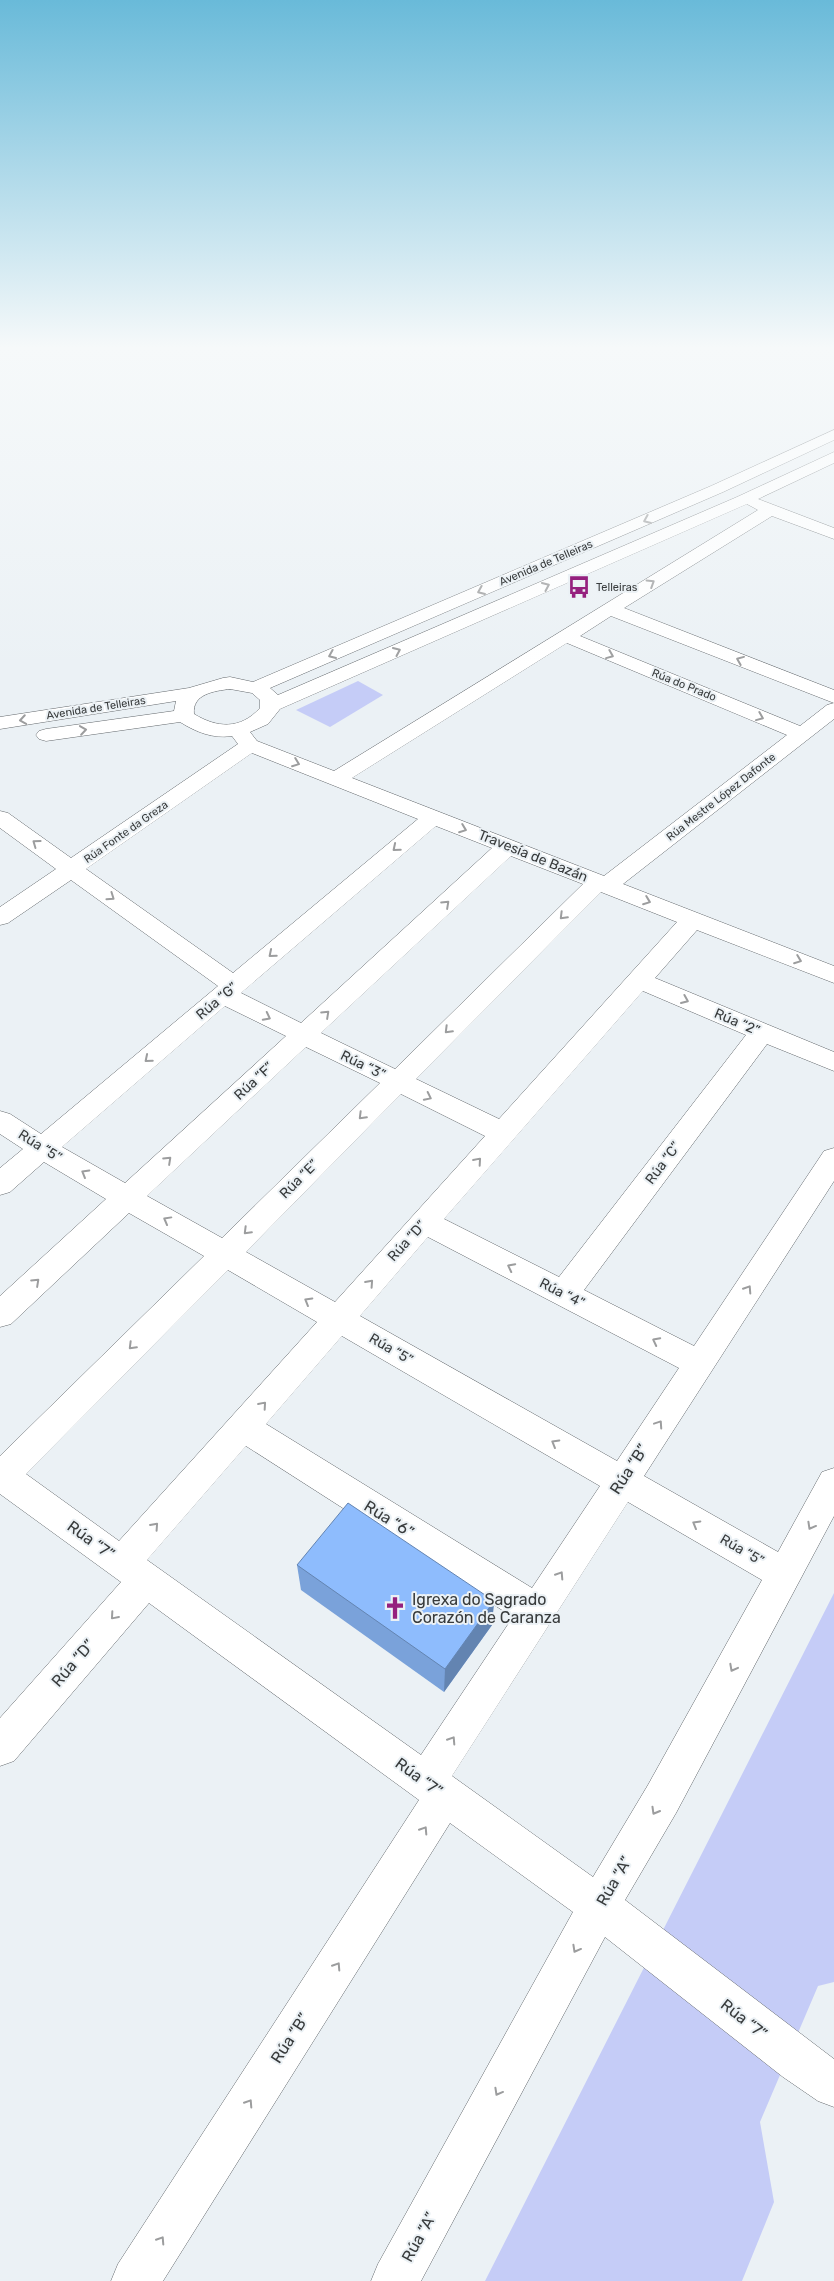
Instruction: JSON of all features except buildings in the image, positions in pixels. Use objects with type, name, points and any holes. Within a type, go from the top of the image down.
[{"type":"street","name":"Avenida de Telleiras","points":[[0,724],[192,694],[203,688],[230,683],[257,687],[717,489],[788,455]]},
{"type":"street","name":"Avenida de Telleiras","points":[[272,705],[743,500],[834,457]]},
{"type":"street","points":[[743,500],[834,534]]},
{"type":"street","points":[[335,778],[770,510]]},
{"type":"street","points":[[610,608],[834,697]]},
{"type":"street","name":"Rúa do Prado","points":[[565,636],[802,734]]},
{"type":"street","points":[[192,694],[185,700],[182,708],[184,716],[199,726],[224,730],[244,737],[251,725],[270,712],[272,705],[271,698],[257,687]]},
{"type":"street","name":"Rúa Mestre López Dafonte","points":[[602,884],[834,709]]},
{"type":"street","name":"Avenida de Telleiras","points":[[0,742],[184,716]]},
{"type":"street","name":"Travesía de Bazán","points":[[244,737],[335,778],[834,975]]},
{"type":"street","name":"Rúa Fonte da Greza","points":[[0,918],[72,869],[244,737]]},
{"type":"street","name":"Rúa “G”","points":[[0,1184],[433,817]]},
{"type":"street","name":"Rúa “3”","points":[[0,818],[72,869],[229,991],[303,1035],[503,1133]]},
{"type":"street","name":"Rúa “F”","points":[[0,1315],[508,846]]},
{"type":"street","name":"Rúa “E”","points":[[1,1476],[396,1081],[602,884]]},
{"type":"street","name":"Rúa “D”","points":[[0,1747],[243,1427],[693,919]]},
{"type":"street","name":"Rúa “2”","points":[[640,981],[834,1062]]},
{"type":"street","name":"Rúa “C”","points":[[564,1294],[762,1032]]},
{"type":"street","name":"Rúa “5”","points":[[0,1121],[127,1198],[784,1574]]},
{"type":"street","name":"Rúa “B”","points":[[135,2281],[435,1788],[536,1611],[834,1158]]},
{"type":"street","name":"Rúa “4”","points":[[424,1222],[699,1364]]},
{"type":"street","name":"Rúa “6”","points":[[243,1427],[536,1611]]},
{"type":"street","name":"Rúa “7”","points":[[1,1476],[599,1906],[800,2061],[834,2085]]},
{"type":"street","name":"Rúa “A”","points":[[395,2281],[599,1906],[662,1799],[834,1483]]},
{"type":"shaded area","points":[[358,681],[383,695],[330,727],[296,710]]},
{"type":"shaded area","points":[[834,1593],[834,1982],[818,1986],[760,2122],[774,2202],[742,2281],[485,2281]]},
{"type":"place","name":"Telleiras","points":[[579,587]]},
{"type":"place","name":"Igrexa do Sagrado Corazón de Caranza","points":[[395,1608]]}]
